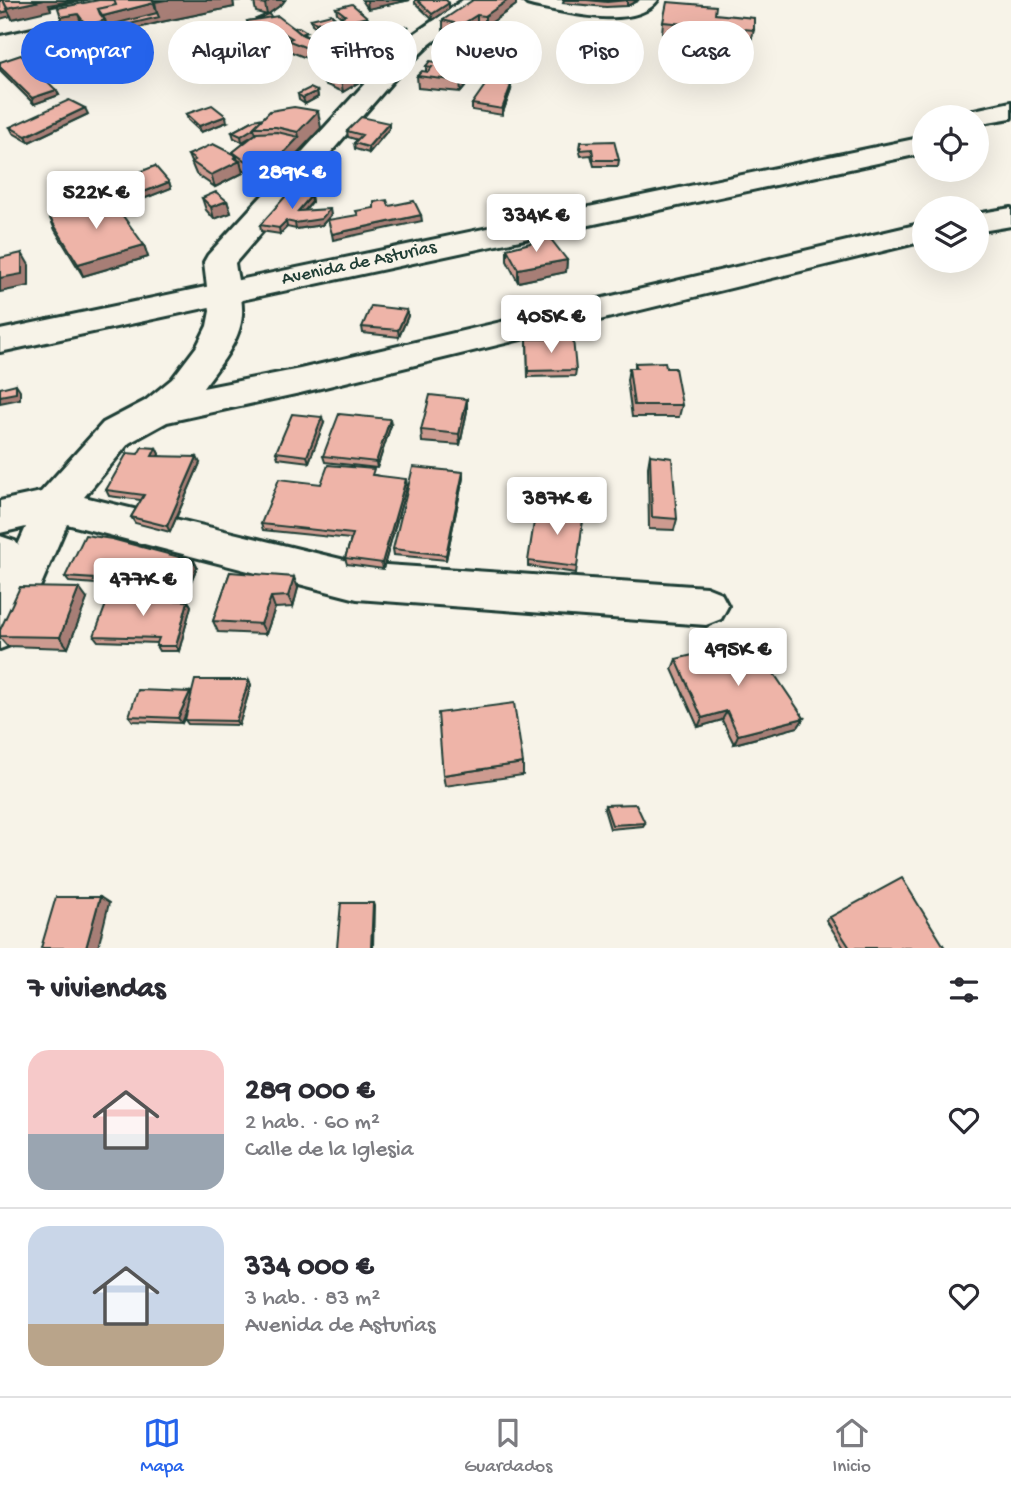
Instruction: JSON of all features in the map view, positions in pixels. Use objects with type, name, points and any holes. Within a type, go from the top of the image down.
[{"type":"street","points":[[0,26],[122,0]]},
{"type":"street","points":[[0,628],[44,533],[52,505],[116,433],[158,410],[184,388],[211,352],[224,326],[226,311],[219,262],[388,72],[422,38],[478,0]]},
{"type":"street","points":[[534,0],[588,9],[628,10],[647,0]]},
{"type":"street","points":[[989,114],[1011,110]]},
{"type":"street","points":[[989,131],[1011,127]]},
{"type":"street","name":"Avenida de Asturias","points":[[0,341],[222,283],[912,131]]},
{"type":"street","name":"Avenida de Asturias","points":[[0,318],[222,283],[912,147]]},
{"type":"street","points":[[989,221],[1011,217]]},
{"type":"street","points":[[158,410],[300,382],[912,235]]},
{"type":"street","points":[[0,517],[52,505],[356,581],[706,606]]},
{"type":"street","points":[[0,553],[5,560],[5,572],[0,628]]},
{"type":"building","points":[[0,0],[3,0],[8,11],[0,13]]},
{"type":"building","points":[[3,0],[44,0],[7,8]]},
{"type":"building","points":[[99,0],[114,0],[116,5],[98,9],[105,20],[102,21],[83,21],[78,14],[61,17],[58,8]]},
{"type":"building","points":[[114,0],[152,0],[154,3],[103,16],[98,9],[116,5]]},
{"type":"building","points":[[270,0],[265,4],[254,2]]},
{"type":"building","points":[[417,0],[446,0],[449,3],[432,14]]},
{"type":"building","points":[[473,0],[508,0],[485,16],[477,15],[467,21],[443,20]]},
{"type":"building","points":[[587,0],[628,0],[607,2]]},
{"type":"building","points":[[667,2],[716,6],[715,14],[754,18],[754,21],[663,21]]},
{"type":"building","points":[[352,4],[367,17],[346,21],[341,16],[345,15],[336,8]]},
{"type":"building","points":[[157,13],[159,17],[142,21],[126,21]]},
{"type":"building","points":[[268,14],[272,17],[254,20]]},
{"type":"building","points":[[331,14],[335,18],[324,21],[311,19]]},
{"type":"building","points":[[278,16],[285,21],[247,21]]},
{"type":"building","points":[[293,27],[307,37],[307,48],[293,42]]},
{"type":"building","points":[[299,27],[307,32],[301,34],[294,28]]},
{"type":"building","points":[[21,55],[21,84],[50,84],[56,90],[32,98],[0,67],[0,62]]},
{"type":"building","points":[[431,68],[431,78],[417,76],[422,71],[428,72]]},
{"type":"building","points":[[486,84],[511,85],[502,109],[472,104]]},
{"type":"building","points":[[310,88],[317,91],[303,98],[298,94]]},
{"type":"building","points":[[69,100],[85,108],[26,136],[10,127]]},
{"type":"building","points":[[212,105],[226,116],[199,126],[186,114]]},
{"type":"building","points":[[294,107],[318,111],[298,132],[276,127],[254,127],[270,111]]},
{"type":"building","points":[[361,117],[389,123],[368,147],[354,143],[362,135],[347,131]]},
{"type":"building","points":[[263,118],[241,136],[232,132],[254,120]]},
{"type":"building","points":[[277,132],[299,137],[269,168],[244,160],[233,152],[257,133]]},
{"type":"building","points":[[614,141],[619,160],[594,160],[592,149],[581,150],[580,142]]},
{"type":"building","points":[[213,144],[237,156],[234,158],[240,161],[211,175],[192,162],[195,160],[188,155]]},
{"type":"building","points":[[155,166],[169,182],[131,197],[117,181]]},
{"type":"building","points":[[290,191],[311,196],[298,211],[330,209],[321,219],[295,223],[286,221],[279,228],[260,225]]},
{"type":"building","points":[[216,192],[227,201],[211,207],[202,198]]},
{"type":"building","points":[[110,198],[144,245],[78,264],[50,218]]},
{"type":"building","points":[[387,200],[389,206],[414,201],[421,215],[332,234],[328,220],[358,215],[356,211],[374,208],[374,202]]},
{"type":"building","points":[[550,238],[567,260],[518,269],[507,249]]},
{"type":"building","points":[[22,253],[22,274],[0,278],[0,258]]},
{"type":"building","points":[[371,306],[407,310],[398,330],[362,327]]},
{"type":"building","points":[[527,339],[573,339],[576,370],[528,371]]},
{"type":"building","points":[[665,362],[666,368],[675,368],[682,405],[634,405],[629,368],[637,368],[635,363]]},
{"type":"building","points":[[16,384],[16,393],[0,396],[0,388]]},
{"type":"building","points":[[430,395],[467,399],[459,434],[421,430]]},
{"type":"building","points":[[292,414],[322,417],[307,456],[276,452]]},
{"type":"building","points":[[339,414],[390,419],[376,462],[323,456]]},
{"type":"building","points":[[142,447],[156,448],[152,456],[197,457],[167,526],[131,517],[144,495],[106,490],[127,453],[138,454]]},
{"type":"building","points":[[650,455],[672,458],[677,519],[652,517]]},
{"type":"building","points":[[328,465],[374,469],[372,475],[406,479],[382,563],[345,558],[353,534],[261,524],[279,479],[321,484]]},
{"type":"building","points":[[413,467],[463,472],[446,555],[393,549]]},
{"type":"building","points":[[536,509],[584,511],[577,567],[528,561]]},
{"type":"building","points":[[85,535],[112,539],[194,561],[186,581],[94,581],[95,579],[65,577]]},
{"type":"building","points":[[230,572],[294,577],[288,596],[271,597],[261,624],[213,621]]},
{"type":"building","points":[[20,587],[79,588],[60,637],[0,636],[0,630]]},
{"type":"building","points":[[110,594],[172,596],[170,600],[188,601],[176,646],[156,646],[159,638],[94,636]]},
{"type":"building","points":[[752,641],[804,718],[738,735],[727,711],[702,718],[676,659]]},
{"type":"building","points":[[195,680],[249,680],[236,721],[185,720]]},
{"type":"building","points":[[138,690],[190,692],[178,718],[129,716]]},
{"type":"building","points":[[514,703],[523,763],[443,775],[438,713]]},
{"type":"building","points":[[636,804],[645,823],[612,825],[605,805]]},
{"type":"building","points":[[902,878],[945,948],[850,948],[830,917]]},
{"type":"building","points":[[56,897],[100,897],[86,948],[41,948]]},
{"type":"building","points":[[341,903],[373,903],[371,948],[337,948]]}]
